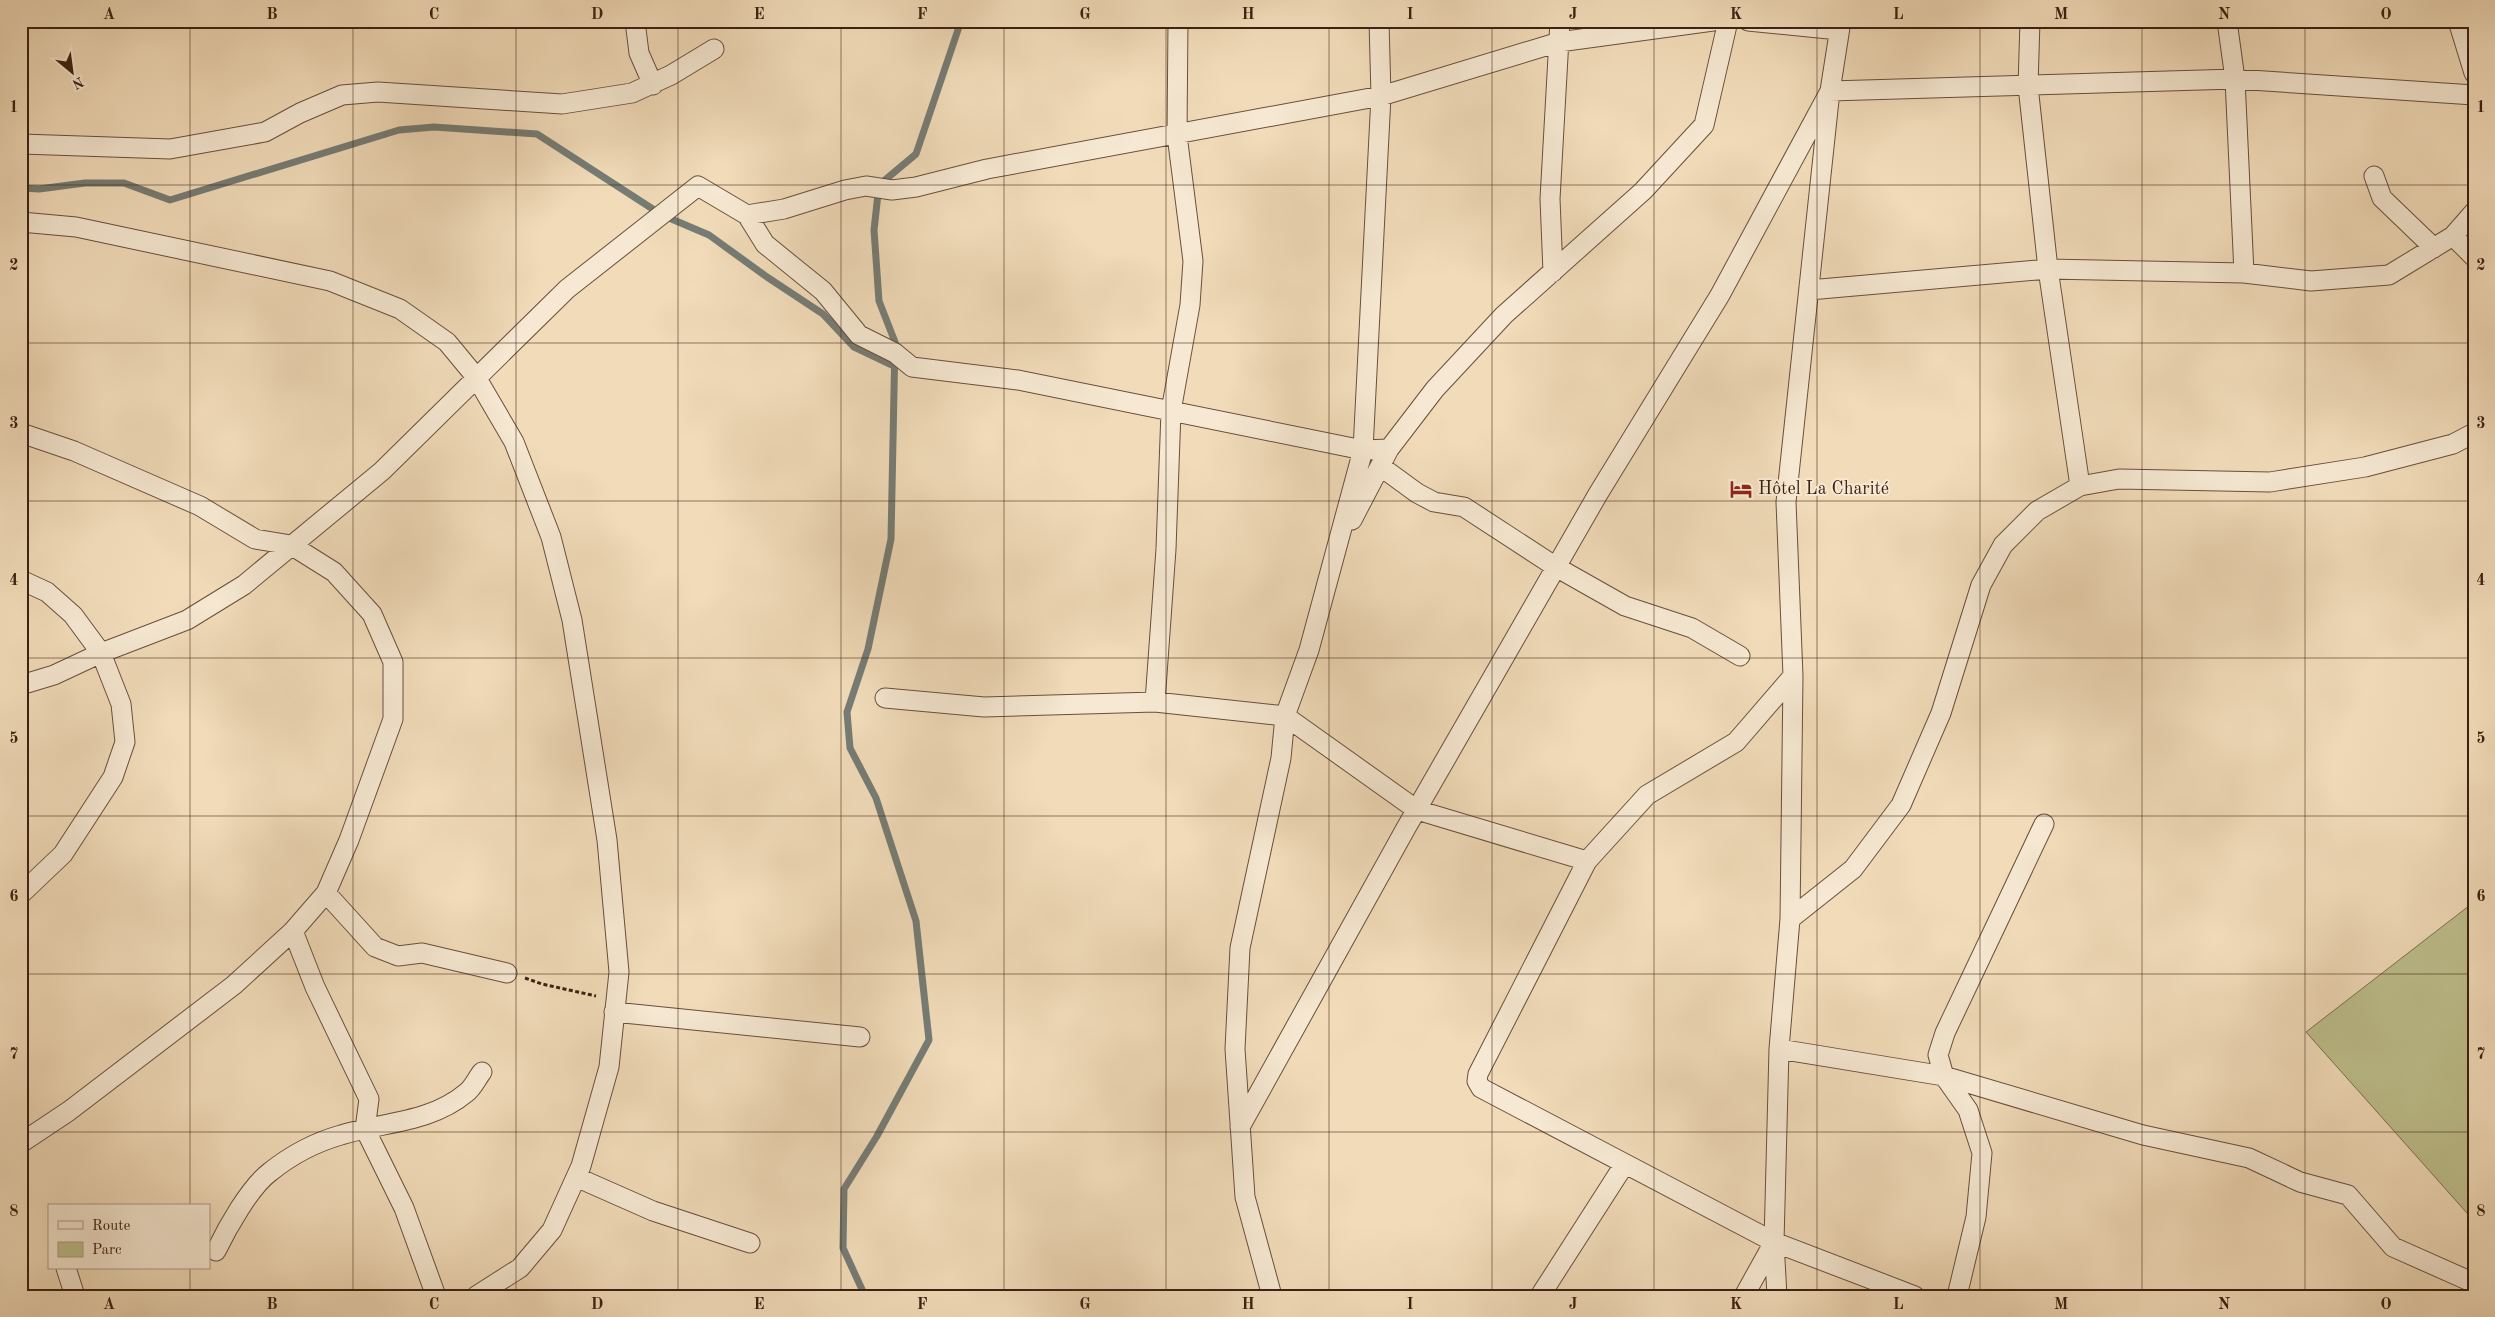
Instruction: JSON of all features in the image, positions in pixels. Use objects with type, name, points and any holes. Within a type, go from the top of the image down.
[{"type":"street","points":[[635,21],[639,54],[653,85]]},
{"type":"street","points":[[1155,702],[1166,550],[1171,411],[1190,305],[1193,261],[1177,135],[1178,21]]},
{"type":"street","points":[[1272,1296],[1246,1197],[1236,1049],[1240,948],[1281,758],[1285,716],[1309,650],[1363,450],[1381,96],[1379,21]]},
{"type":"street","points":[[1553,272],[1550,199],[1560,21]]},
{"type":"street","points":[[747,215],[784,209],[845,190],[866,186],[892,190],[916,187],[987,169],[1381,96],[1559,42],[1713,21]]},
{"type":"street","points":[[1336,552],[1388,449],[1435,389],[1504,315],[1643,191],[1704,124],[1728,21]]},
{"type":"street","points":[[1748,21],[1840,26],[1830,90],[1786,502],[1793,676],[1790,919],[1778,1049],[1774,1242],[1778,1296]]},
{"type":"street","points":[[2030,21],[2028,86],[2048,269],[2080,486]]},
{"type":"street","points":[[2226,21],[2235,79],[2244,273]]},
{"type":"street","points":[[2458,21],[2474,73]]},
{"type":"street","points":[[21,144],[170,149],[265,132],[300,113],[342,95],[369,93],[425,94],[562,104],[632,93],[653,85],[714,50]]},
{"type":"street","points":[[1830,90],[2235,79],[2474,94]]},
{"type":"street","points":[[1240,1127],[1417,810],[1598,494],[1720,295],[1830,90]]},
{"type":"street","points":[[2374,176],[2382,198],[2434,248]]},
{"type":"street","points":[[21,685],[54,675],[101,653],[187,620],[244,584],[382,471],[567,289],[698,186],[747,215],[765,244],[823,291],[859,335],[895,353],[912,366],[1018,380],[1363,450],[1388,449]]},
{"type":"street","points":[[1809,290],[2048,269],[2244,273],[2311,281],[2389,274],[2452,236],[2474,212]]},
{"type":"street","points":[[21,222],[76,227],[330,281],[400,309],[447,342],[476,378],[514,442],[551,537],[572,620],[607,840],[618,972],[609,1067],[576,1177],[552,1230],[520,1268],[476,1296]]},
{"type":"street","points":[[2452,236],[2474,257]]},
{"type":"street","points":[[21,433],[74,451],[200,506],[255,539],[291,544],[334,572],[372,614],[393,662],[393,719],[349,840],[326,893],[294,931],[234,986],[69,1112],[21,1142]]},
{"type":"street","points":[[1790,919],[1853,869],[1900,805],[1940,713],[1981,585],[2003,545],[2037,511],[2080,486],[2119,479],[2270,482],[2365,468],[2453,444],[2474,433]]},
{"type":"street","points":[[1380,466],[1417,493],[1434,502],[1464,507],[1556,567],[1625,606],[1692,628],[1740,656]]},
{"type":"street","points":[[21,580],[47,592],[74,615],[101,653],[121,704],[126,742],[113,776],[63,854],[21,894]]},
{"type":"street","points":[[1793,676],[1736,742],[1647,795],[1587,861],[1478,1074],[1477,1081],[1481,1088],[1774,1242],[1915,1296]]},
{"type":"street","points":[[885,698],[984,707],[1155,702],[1285,716],[1417,810],[1587,861]]},
{"type":"street","points":[[1958,1296],[1976,1217],[1982,1153],[1968,1110],[1944,1076],[1938,1055],[1945,1033],[2044,824]]},
{"type":"street","points":[[326,893],[376,947],[398,956],[422,953],[507,973]]},
{"type":"street","points":[[294,931],[314,987],[369,1099],[365,1129],[404,1208],[436,1296]]},
{"type":"street","points":[[615,1007],[860,1037]]},
{"type":"street","points":[[1778,1049],[1944,1076],[2143,1135],[2249,1158],[2300,1182],[2348,1194],[2393,1246],[2474,1283]]},
{"type":"street","points":[[216,1250],[245,1201],[268,1173],[304,1150],[340,1135],[408,1122],[440,1109],[468,1093],[482,1072]]},
{"type":"street","points":[[1540,1296],[1624,1164]]},
{"type":"street","points":[[576,1177],[653,1212],[750,1243]]},
{"type":"street","points":[[1744,1296],[1774,1242]]},
{"type":"street","points":[[67,1270],[75,1296]]},
{"type":"path","points":[[507,973],[615,1007]]},
{"type":"green space","points":[[2474,902],[2474,1221],[2306,1032]]},
{"type":"waterway","points":[[865,1296],[843,1248],[844,1189],[877,1136],[929,1040],[916,921],[876,798],[850,748],[847,712],[868,649],[891,539],[895,342],[879,301],[874,230],[879,185],[916,154],[961,21]]},
{"type":"waterway","points":[[21,188],[39,189],[85,183],[124,183],[170,200],[399,130],[434,127],[537,134],[662,215],[709,235],[823,314],[854,347],[894,366]]},
{"type":"place","name":"Hôtel La Charité","points":[[1741,489]]}]
